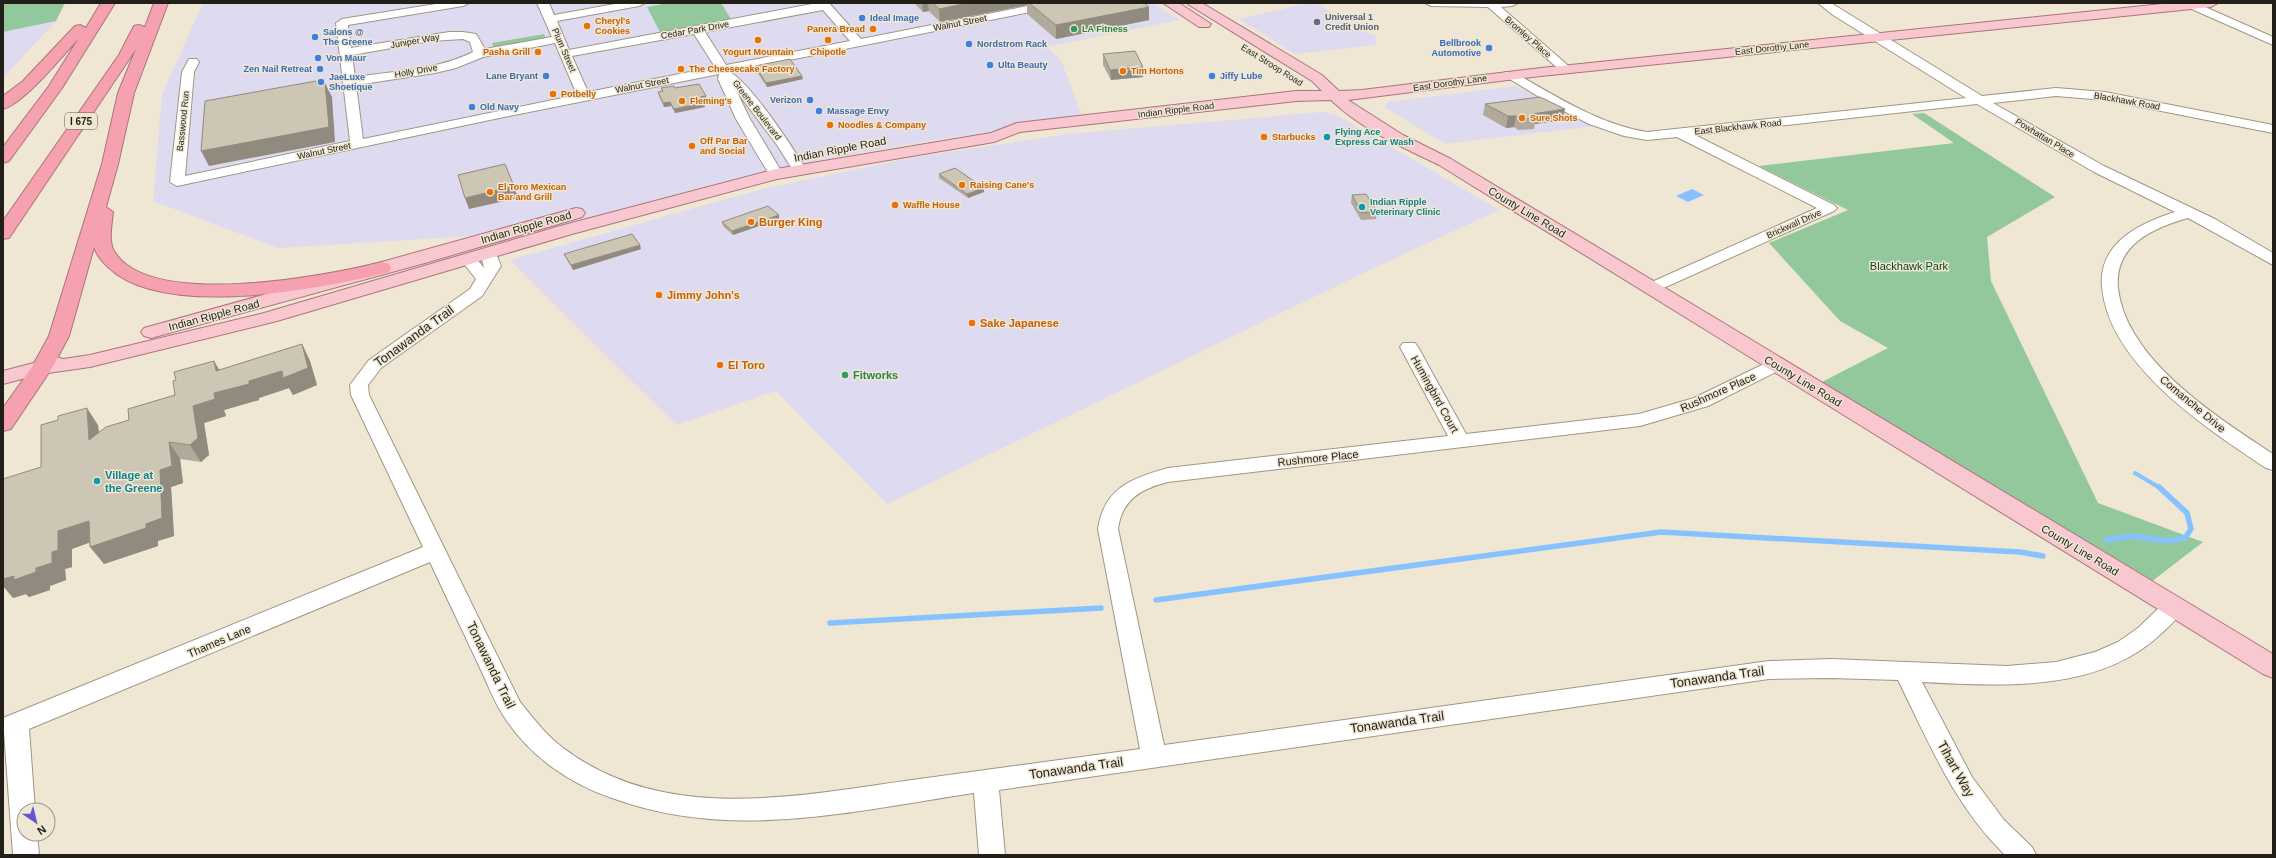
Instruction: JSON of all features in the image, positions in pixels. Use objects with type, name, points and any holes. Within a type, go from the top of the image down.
[{"type":"highway","points":[[3,104],[28,84],[65,46],[100,3]]},
{"type":"highway","points":[[3,158],[55,88],[108,3]]},
{"type":"highway","name":"I 675","points":[[3,234],[126,55],[153,3]]},
{"type":"highway","points":[[3,424],[42,368],[59,336],[110,164],[126,94],[161,3]]},
{"type":"highway","points":[[110,164],[102,235],[104,249],[115,265],[137,278],[182,288],[249,289],[317,282],[382,268]]},
{"type":"main road","name":"East Stroop Road","points":[[1170,3],[1190,8],[1229,32],[1306,86],[1334,96]]},
{"type":"main road","name":"East Dorothy Lane","points":[[1334,96],[1362,95],[1566,69],[2210,3]]},
{"type":"main road","name":"Indian Ripple Road","points":[[3,378],[42,368],[91,350],[138,336],[528,226],[910,136],[992,124],[1017,128],[1296,96],[1334,96]]},
{"type":"main road","name":"County Line Road","points":[[1334,96],[1348,108],[1397,138],[1441,160],[2273,667]]},
{"type":"main road","name":"Indian Ripple Road","points":[[42,368],[90,361],[166,344],[270,317],[469,260],[772,168]]},
{"type":"main road","points":[[469,260],[478,247],[513,237],[528,226]]},
{"type":"street","points":[[357,144],[342,23],[463,3]]},
{"type":"street","name":"Plum Street","points":[[543,3],[584,97]]},
{"type":"street","points":[[508,36],[554,29],[639,3]]},
{"type":"street","name":"Walnut Street","points":[[177,182],[584,97],[724,72],[858,43],[1060,3]]},
{"type":"street","points":[[1431,3],[1512,3]]},
{"type":"street","name":"Powhattan Place","points":[[1824,3],[1876,37],[2094,167],[2240,238],[2273,260]]},
{"type":"street","points":[[824,4],[858,43]]},
{"type":"street","name":"Cedar Park Drive","points":[[565,54],[824,4]]},
{"type":"street","name":"Bromley Place","points":[[1491,4],[1566,69]]},
{"type":"street","points":[[2191,5],[2273,41]]},
{"type":"street","name":"Holly Drive","points":[[478,48],[554,29]]},
{"type":"street","name":"Greene Boulevard","points":[[697,29],[724,72],[732,78],[745,94],[783,144],[795,164]]},
{"type":"street","name":"Juniper Way","points":[[346,53],[444,36],[464,35],[472,38],[478,48]]},
{"type":"street","name":"Holly Drive","points":[[349,82],[449,66],[469,60],[478,48],[492,39]]},
{"type":"street","name":"Basswood Run","points":[[177,182],[188,72],[193,62]]},
{"type":"street","name":"Greene Boulevard","points":[[724,72],[724,80],[730,95],[772,168]]},
{"type":"street","name":"East Blackhawk Road","points":[[1510,75],[1618,131],[1647,136],[1980,100]]},
{"type":"street","name":"Blackhawk Road","points":[[1980,100],[2043,92],[2085,93],[2273,128]]},
{"type":"street","name":"Brickwall Drive","points":[[1651,288],[1829,208],[1680,133]]},
{"type":"street","name":"Comanche Drive","points":[[2188,213],[2150,226],[2134,236],[2121,248],[2112,265],[2109,284],[2115,314],[2127,336],[2162,378],[2207,418],[2273,463]]},
{"type":"street","name":"Tonawanda Trail","points":[[489,254],[493,266],[484,278],[483,284],[476,292],[375,364],[360,385],[360,395],[511,708],[530,733],[554,755],[584,774],[625,792],[694,809],[754,812],[788,809],[1769,670],[1820,668],[2003,676],[2069,669],[2106,658],[2126,648],[2148,634],[2174,607]]},
{"type":"street","points":[[469,260],[484,278]]},
{"type":"street","name":"Humingbird Court","points":[[1409,347],[1461,442]]},
{"type":"street","name":"Rushmore Place","points":[[1154,757],[1108,529],[1112,510],[1117,501],[1133,487],[1150,479],[1168,475],[1640,420],[1701,402],[1776,365]]},
{"type":"street","name":"Thames Lane","points":[[9,726],[435,551]]},
{"type":"street","name":"Tihart Way","points":[[1905,671],[1964,785],[1995,828],[2023,855]]},
{"type":"street","points":[[9,726],[20,802]]},
{"type":"street","points":[[986,781],[992,855]]},
{"type":"street","points":[[25,842],[26,855]]},
{"type":"shaded area","points":[[203,3],[1152,3],[1179,20],[1046,47],[1061,60],[1084,121],[947,138],[825,159],[750,176],[539,232],[278,248],[153,201],[162,95]]},
{"type":"shaded area","points":[[1309,3],[1315,3],[1375,36],[1376,45],[1295,54],[1239,19]]},
{"type":"shaded area","points":[[56,21],[3,78],[3,32]]},
{"type":"shaded area","points":[[1516,86],[1594,126],[1445,144],[1385,107],[1388,102]]},
{"type":"shaded area","points":[[1323,112],[1337,115],[1499,210],[1355,277],[887,504],[776,391],[676,425],[510,260],[759,190],[915,157],[1068,134]]},
{"type":"green space","points":[[3,3],[65,3],[56,21],[3,32]]},
{"type":"green space","points":[[669,3],[721,3],[731,19],[660,32],[647,7]]},
{"type":"green space","points":[[544,34],[546,39],[494,49],[492,43]]},
{"type":"green space","name":"Blackhawk Park","points":[[1924,113],[2055,197],[1987,237],[1991,281],[2098,503],[2203,542],[2151,582],[1820,383],[1888,348],[1840,321],[1769,243],[1848,210],[1759,166],[1954,143],[1912,114]]},
{"type":"water","points":[[1692,189],[1704,195],[1688,202],[1676,196]]},
{"type":"building","points":[[933,3],[968,3],[939,9]]},
{"type":"building","points":[[1029,3],[1144,3],[1149,7],[1056,25]]},
{"type":"building","points":[[1135,51],[1143,67],[1110,70],[1103,54]]},
{"type":"building","points":[[790,59],[802,76],[766,83],[755,66]]},
{"type":"building","points":[[316,81],[317,84],[325,83],[329,127],[201,151],[205,101]]},
{"type":"building","name":"Fleming's","points":[[699,84],[706,96],[700,97],[704,103],[674,109],[670,102],[663,103],[658,92],[663,91],[661,88],[674,86],[675,88]]},
{"type":"building","points":[[1540,97],[1565,109],[1532,114],[1537,118],[1521,119],[1516,116],[1508,116],[1485,104]]},
{"type":"building","points":[[505,164],[514,186],[465,198],[458,175]]},
{"type":"building","name":"Raising Cane's","points":[[955,168],[984,188],[967,194],[939,174]]},
{"type":"building","points":[[1366,194],[1377,211],[1362,213],[1352,195]]},
{"type":"building","name":"Burger King","points":[[768,206],[779,215],[732,231],[722,222]]},
{"type":"building","points":[[632,234],[640,245],[571,265],[564,254]]},
{"type":"building","points":[[302,344],[308,368],[283,378],[282,371],[249,381],[249,384],[214,393],[215,399],[193,406],[198,438],[190,445],[169,442],[172,466],[160,470],[162,518],[146,524],[146,528],[90,547],[89,521],[58,531],[58,550],[52,552],[52,563],[36,568],[36,572],[14,580],[14,576],[3,579],[3,479],[41,467],[41,425],[58,420],[58,416],[87,408],[89,440],[106,427],[129,420],[128,409],[175,395],[173,381],[176,380],[174,372],[214,361],[216,371]]},
{"type":"waterway","points":[[2135,473],[2160,488]]},
{"type":"waterway","points":[[2106,540],[2130,536],[2168,541],[2185,538],[2191,529],[2187,513],[2159,487]]},
{"type":"waterway","points":[[1156,600],[1661,532],[2020,552],[2043,556]]},
{"type":"waterway","points":[[830,623],[1101,608]]},
{"type":"place","name":"Ideal Image","points":[[862,18]]},
{"type":"place","name":"Universal 1 Credit Union","points":[[1317,22]]},
{"type":"place","name":"Cheryl's Cookies","points":[[587,26]]},
{"type":"place","name":"Panera Bread","points":[[873,29]]},
{"type":"place","name":"LA Fitness","points":[[1074,29]]},
{"type":"place","name":"Salons @ The Greene","points":[[315,37]]},
{"type":"place","name":"Yogurt Mountain","points":[[758,40]]},
{"type":"place","name":"Chipotle","points":[[828,40]]},
{"type":"place","name":"Nordstrom Rack","points":[[969,44]]},
{"type":"place","name":"Bellbrook Automotive","points":[[1489,48]]},
{"type":"place","name":"Pasha Grill","points":[[538,52]]},
{"type":"place","name":"Von Maur","points":[[318,58]]},
{"type":"place","name":"Ulta Beauty","points":[[990,65]]},
{"type":"place","name":"Zen Nail Retreat","points":[[320,69]]},
{"type":"place","name":"The Cheesecake Factory","points":[[681,69]]},
{"type":"place","name":"Tim Hortons","points":[[1123,71]]},
{"type":"place","name":"Lane Bryant","points":[[546,76]]},
{"type":"place","name":"Jiffy Lube","points":[[1212,76]]},
{"type":"place","name":"JaeLuxe Shoetique","points":[[321,82]]},
{"type":"place","name":"Potbelly","points":[[553,94]]},
{"type":"place","name":"Verizon","points":[[810,100]]},
{"type":"place","name":"Fleming's","points":[[682,101]]},
{"type":"place","name":"Old Navy","points":[[472,107]]},
{"type":"place","name":"Massage Envy","points":[[819,111]]},
{"type":"place","name":"Sure Shots","points":[[1522,118]]},
{"type":"place","name":"Noodles & Company","points":[[830,125]]},
{"type":"place","name":"Starbucks","points":[[1264,137]]},
{"type":"place","name":"Flying Ace Express Car Wash","points":[[1327,137]]},
{"type":"place","name":"Off Par Bar and Social","points":[[692,146]]},
{"type":"place","name":"Raising Cane's","points":[[962,185]]},
{"type":"place","name":"El Toro Mexican Bar and Grill","points":[[490,192]]},
{"type":"place","name":"Waffle House","points":[[895,205]]},
{"type":"place","name":"Indian Ripple Veterinary Clinic","points":[[1362,207]]},
{"type":"place","name":"Burger King","points":[[751,222]]},
{"type":"place","name":"Jimmy John's","points":[[659,295]]},
{"type":"place","name":"Sake Japanese","points":[[972,323]]},
{"type":"place","name":"El Toro","points":[[720,365]]},
{"type":"place","name":"Fitworks","points":[[845,375]]},
{"type":"place","name":"Village at the Greene","points":[[97,481]]}]
